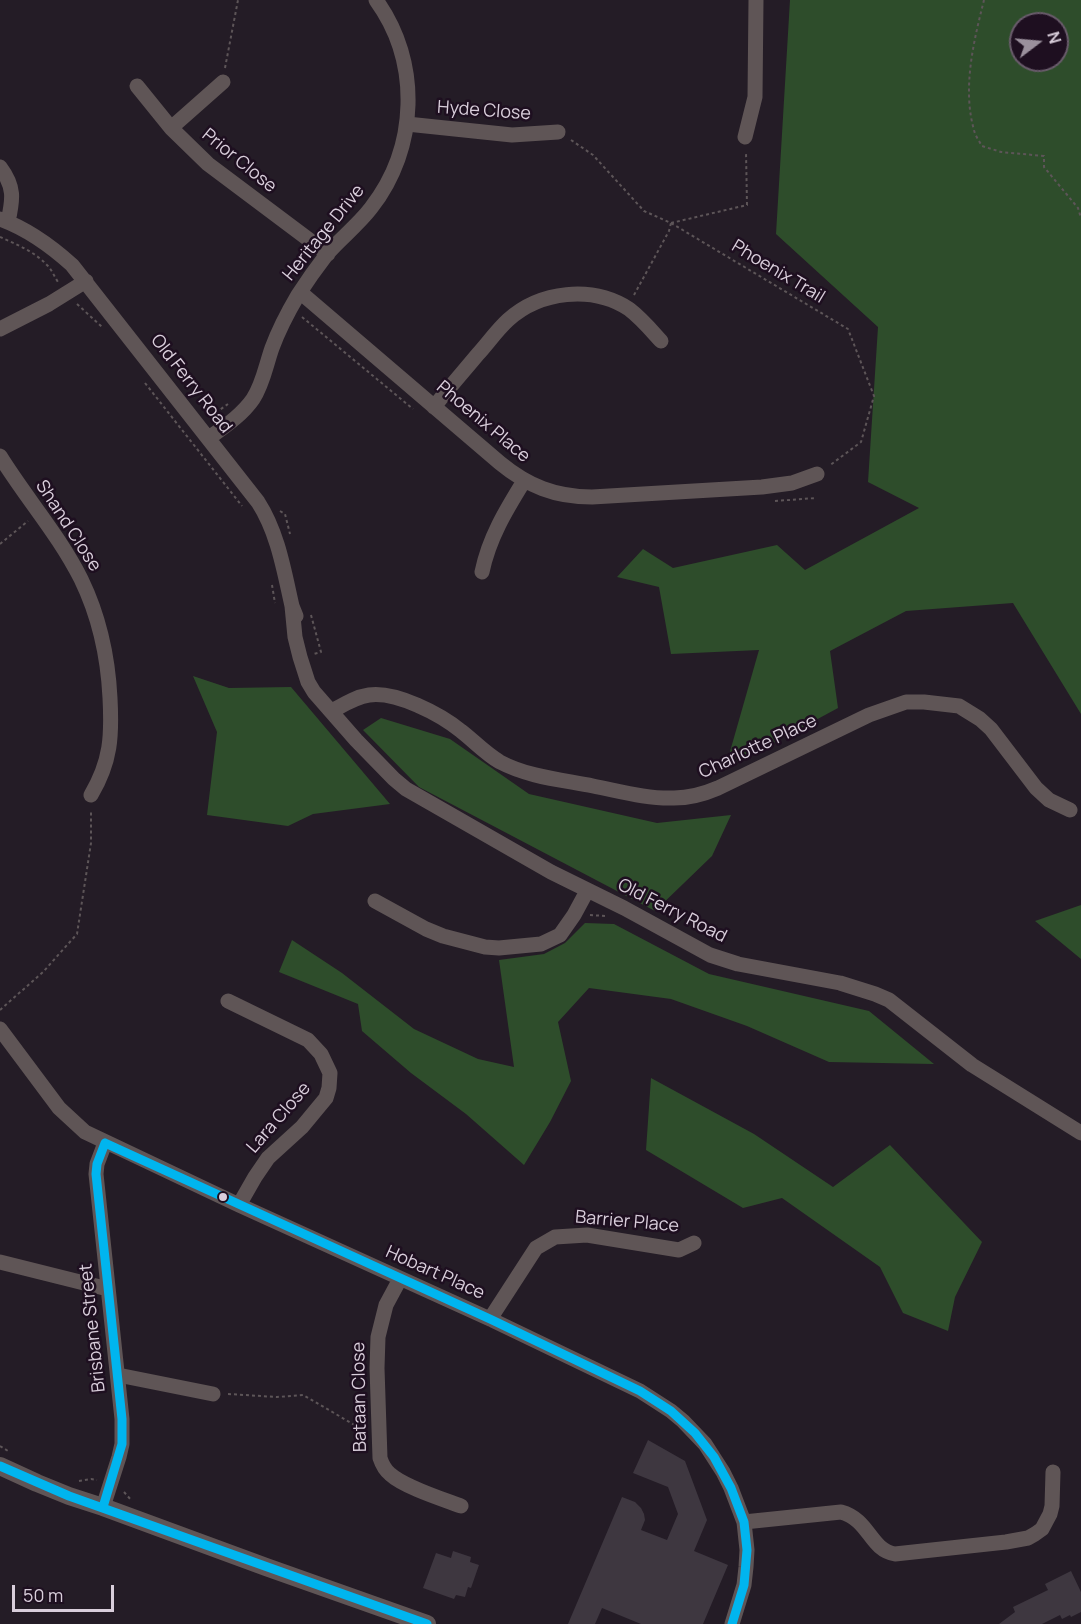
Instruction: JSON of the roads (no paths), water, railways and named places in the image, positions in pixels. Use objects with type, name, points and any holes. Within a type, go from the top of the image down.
[{"type":"street","name":"Heritage Drive","points":[[209,438],[236,417],[253,399],[259,389],[284,319],[300,292],[327,254],[379,198],[398,162],[405,139],[408,89],[402,51],[391,23],[376,0]]},
{"type":"street","points":[[745,137],[755,98],[756,0]]},
{"type":"street","points":[[171,128],[222,82]]},
{"type":"street","name":"Prior Close","points":[[137,86],[171,128],[208,164],[327,254]]},
{"type":"street","name":"Hyde Close","points":[[407,124],[512,135],[558,132]]},
{"type":"street","name":"Old Ferry Road","points":[[0,167],[11,185],[12,204],[4,221],[33,235],[72,265],[258,502],[275,537],[292,606],[295,637],[304,671],[314,692],[394,779],[444,812],[551,872],[702,950],[725,960],[840,983],[889,1000],[972,1065],[1081,1133]]},
{"type":"street","points":[[0,329],[86,281]]},
{"type":"street","name":"Phoenix Place","points":[[300,292],[500,463],[524,481],[555,493],[592,497],[762,487],[792,483],[817,474]]},
{"type":"street","points":[[434,407],[510,318],[531,304],[557,296],[572,294],[598,297],[626,308],[644,322],[661,342]]},
{"type":"street","name":"Shand Close","points":[[0,456],[56,537],[82,580],[105,650],[110,690],[111,743],[103,773],[91,795]]},
{"type":"street","points":[[482,572],[494,532],[524,481]]},
{"type":"street","name":"Charlotte Place","points":[[332,711],[351,701],[379,694],[408,702],[440,715],[489,754],[513,768],[645,796],[673,799],[702,795],[889,707],[906,702],[959,706],[980,719],[1000,739],[1035,788],[1049,800],[1070,810]]},
{"type":"street","points":[[375,901],[426,929],[468,943],[499,948],[541,944],[560,935],[587,891]]},
{"type":"street","name":"Lara Close","points":[[228,1002],[308,1040],[321,1054],[330,1073],[326,1098],[302,1127],[268,1158],[239,1205]]},
{"type":"street","name":"Hobart Place","points":[[0,1029],[65,1115],[85,1132],[490,1319],[640,1391],[670,1411],[696,1433],[714,1457],[732,1488],[744,1522],[747,1550],[744,1585],[732,1624]]},
{"type":"street","name":"Brisbane Street","points":[[103,1507],[122,1444],[118,1375],[96,1174],[97,1164],[105,1143]]},
{"type":"street","name":"Barrier Place","points":[[490,1319],[536,1248],[555,1237],[587,1235],[679,1250],[694,1243]]},
{"type":"street","points":[[0,1262],[108,1289]]},
{"type":"street","name":"Bataan Close","points":[[400,1279],[387,1305],[378,1337],[380,1458],[391,1475],[461,1506]]},
{"type":"street","points":[[118,1375],[213,1394]]},
{"type":"street","points":[[0,1466],[58,1492],[427,1624]]},
{"type":"street","points":[[744,1522],[833,1511],[841,1512],[857,1519],[880,1547],[895,1554],[1006,1542],[1028,1538],[1042,1529],[1052,1506],[1053,1472]]}]
